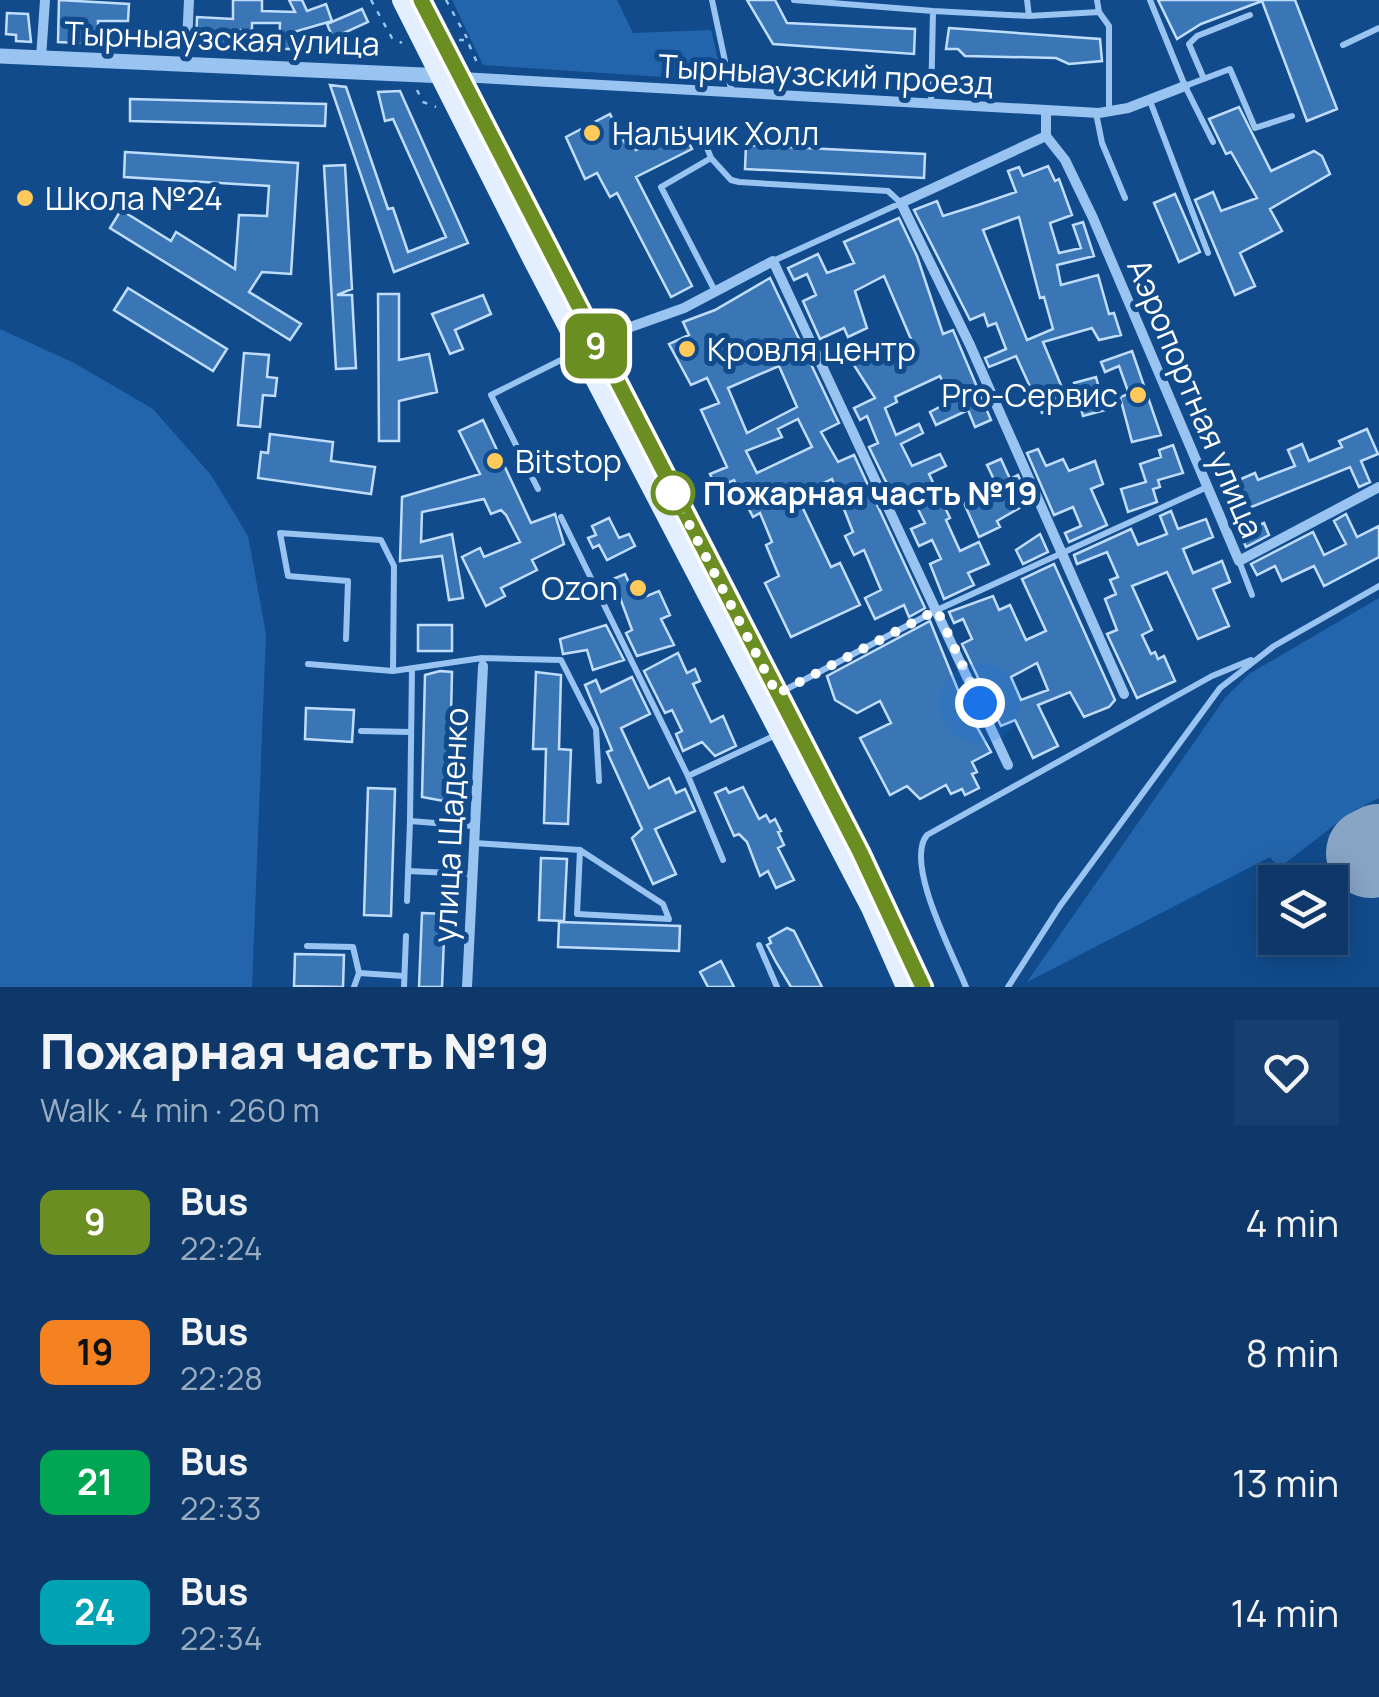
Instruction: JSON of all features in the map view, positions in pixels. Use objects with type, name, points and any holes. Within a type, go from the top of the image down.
[{"type":"main road","points":[[402,0],[460,73]]},
{"type":"main road","points":[[420,0],[460,73],[586,345],[779,733],[871,908],[906,987]]},
{"type":"main road","points":[[586,345],[777,694],[923,987]]},
{"type":"street","points":[[41,58],[44,0]]},
{"type":"street","points":[[186,65],[189,0]]},
{"type":"street","name":"Тырныаузская улица","points":[[0,56],[460,73]]},
{"type":"street","name":"Тырныаузский проезд","points":[[460,73],[732,95],[1096,113],[1150,101],[1185,86]]},
{"type":"street","points":[[1046,111],[1046,136],[902,203],[1124,694]]},
{"type":"street","name":"Аэропортная улица","points":[[1046,136],[1065,160],[1092,218],[1239,561],[1379,487]]},
{"type":"street","points":[[586,345],[684,308],[774,261],[1008,765]]},
{"type":"street","name":"улица Щаденко","points":[[468,987],[483,662]]},
{"type":"lane","points":[[712,0],[732,95]]},
{"type":"lane","points":[[794,0],[1029,16],[1099,12]]},
{"type":"lane","points":[[1027,0],[1029,16]]},
{"type":"lane","points":[[1097,0],[1099,12],[1109,26],[1109,112]]},
{"type":"lane","points":[[1150,0],[1213,142]]},
{"type":"lane","points":[[931,104],[932,11]]},
{"type":"lane","points":[[1204,79],[1189,44],[1197,36],[1250,14]]},
{"type":"lane","points":[[1343,45],[1379,28]]},
{"type":"lane","points":[[1185,86],[1230,69],[1256,128],[1292,116]]},
{"type":"lane","points":[[1150,101],[1208,253]]},
{"type":"lane","points":[[1096,113],[1102,143],[1125,198]]},
{"type":"lane","points":[[700,130],[711,158],[731,180],[888,190],[902,203],[774,261]]},
{"type":"lane","points":[[711,158],[661,187],[715,292]]},
{"type":"lane","points":[[538,489],[491,394],[586,345]]},
{"type":"lane","points":[[777,694],[937,610],[1205,488]]},
{"type":"lane","points":[[560,517],[688,776],[724,860]]},
{"type":"lane","points":[[346,640],[348,580],[288,576],[280,533],[382,540],[394,566],[393,671]]},
{"type":"lane","points":[[1239,561],[1252,595]]},
{"type":"lane","points":[[1008,987],[1060,906],[1220,688],[1255,660],[1379,586]]},
{"type":"lane","points":[[308,664],[393,671],[483,662],[561,660],[596,728],[599,781]]},
{"type":"lane","points":[[966,987],[920,870],[918,851],[923,839],[933,828],[1212,676],[1255,660]]},
{"type":"lane","points":[[406,901],[412,668]]},
{"type":"lane","points":[[361,731],[412,732]]},
{"type":"lane","points":[[688,776],[779,733]]},
{"type":"lane","points":[[410,821],[473,826]]},
{"type":"lane","points":[[473,843],[580,850],[663,904],[670,918],[577,914],[580,850]]},
{"type":"lane","points":[[408,871],[472,874]]},
{"type":"lane","points":[[404,987],[406,936]]},
{"type":"lane","points":[[759,945],[776,987]]},
{"type":"lane","points":[[306,946],[353,947],[358,972],[354,987]]},
{"type":"lane","points":[[358,972],[404,976]]},
{"type":"path","points":[[371,0],[392,38],[416,41]]},
{"type":"path","points":[[446,0],[468,40],[460,73]]},
{"type":"path","points":[[448,39],[468,40]]},
{"type":"path","points":[[414,84],[423,102],[439,108]]},
{"type":"shaded area","points":[[452,0],[617,0],[633,33],[711,30],[723,81],[483,65]]},
{"type":"shaded area","points":[[0,329],[74,363],[153,409],[211,475],[248,536],[266,634],[252,987],[0,987]]},
{"type":"shaded area","points":[[1379,598],[1379,798],[1351,812],[1283,865],[1277,865],[1270,857],[1027,982],[1225,698],[1249,674]]},
{"type":"building","points":[[59,0],[129,4],[128,21],[98,21],[98,44],[58,42]]},
{"type":"building","points":[[233,0],[262,0],[262,11],[295,12],[289,0],[302,0],[307,11],[326,4],[332,21],[294,32],[294,49],[279,49],[280,23],[252,23],[252,31],[240,30],[240,50],[196,48],[197,17],[233,19]]},
{"type":"building","points":[[747,0],[775,0],[787,23],[915,29],[914,54],[773,44]]},
{"type":"building","points":[[1158,0],[1295,0],[1337,109],[1307,121],[1262,1],[1201,24],[1177,39]]},
{"type":"building","points":[[362,9],[368,22],[333,38],[327,24]]},
{"type":"building","points":[[7,13],[28,14],[31,42],[16,41],[16,35],[6,34]]},
{"type":"building","points":[[949,28],[1100,39],[1102,61],[1069,64],[1056,58],[965,56],[958,49],[946,49]]},
{"type":"building","points":[[330,85],[346,87],[388,209],[393,208],[408,252],[446,237],[393,119],[385,121],[378,92],[400,91],[468,243],[394,272]]},
{"type":"building","points":[[130,99],[326,104],[325,126],[130,121]]},
{"type":"building","points":[[1239,107],[1271,171],[1314,151],[1322,156],[1330,174],[1270,209],[1282,231],[1240,253],[1255,286],[1235,295],[1195,200],[1213,192],[1221,211],[1257,198],[1231,152],[1226,154],[1209,119]]},
{"type":"building","points":[[610,114],[625,143],[631,140],[636,150],[681,127],[692,149],[636,177],[692,286],[671,297],[617,193],[610,197],[597,173],[585,179],[566,137]]},
{"type":"building","points":[[746,145],[925,154],[924,178],[745,169]]},
{"type":"building","points":[[125,152],[298,163],[291,274],[262,272],[249,292],[301,324],[290,340],[110,228],[121,210],[171,241],[176,232],[235,269],[239,215],[267,216],[269,186],[124,177]]},
{"type":"building","points":[[345,165],[352,289],[337,295],[352,295],[356,368],[336,369],[324,166]]},
{"type":"building","points":[[1048,166],[1055,181],[1059,179],[1072,215],[1050,223],[1059,253],[1081,248],[1073,225],[1083,222],[1094,256],[1057,265],[1061,285],[1098,275],[1109,314],[1114,313],[1121,335],[1099,340],[1092,328],[1043,342],[1065,395],[1049,401],[1052,409],[1042,413],[1016,356],[989,367],[985,358],[1006,349],[996,323],[988,326],[984,314],[970,320],[914,210],[937,201],[943,216],[1016,192],[1008,171],[1019,167],[1023,176]],"holes":[[[1019,217],[1040,298],[1044,297],[1053,329],[1027,340],[983,230]]]},
{"type":"building","points":[[1175,194],[1200,252],[1179,262],[1154,203]]},
{"type":"building","points":[[899,218],[917,256],[943,334],[953,330],[991,420],[975,427],[968,410],[936,425],[930,412],[951,401],[940,376],[895,397],[897,402],[885,408],[896,435],[919,424],[923,433],[901,444],[912,466],[940,454],[946,466],[929,474],[950,518],[946,520],[960,551],[979,542],[989,564],[968,573],[974,585],[944,599],[930,564],[941,559],[932,540],[919,546],[911,529],[925,523],[912,497],[899,503],[869,447],[878,443],[867,416],[860,420],[854,408],[875,398],[852,362],[882,348],[890,364],[916,351],[884,276],[855,291],[867,328],[848,337],[844,328],[820,339],[803,301],[816,295],[807,274],[794,280],[788,268],[818,254],[827,273],[854,263],[844,242]]},
{"type":"building","points":[[770,278],[839,423],[821,432],[838,462],[854,455],[925,608],[909,617],[904,605],[875,619],[865,598],[881,590],[864,550],[854,555],[845,536],[853,532],[832,479],[797,496],[831,567],[840,563],[860,605],[791,637],[765,583],[779,576],[766,545],[772,542],[760,513],[753,517],[734,480],[716,488],[710,474],[727,467],[701,410],[719,403],[707,378],[691,385],[669,344],[689,335],[683,322],[715,310]],"holes":[[[779,366],[797,407],[747,433],[728,388]],[[798,419],[812,447],[757,473],[746,451],[782,437],[778,429]]]},
{"type":"building","points":[[128,288],[227,349],[213,371],[114,310]]},
{"type":"building","points":[[378,294],[399,294],[399,360],[429,354],[437,392],[399,401],[399,441],[379,441]]},
{"type":"building","points":[[483,295],[491,314],[455,330],[463,349],[450,354],[432,314]]},
{"type":"building","points":[[1132,351],[1161,435],[1132,442],[1120,397],[1129,394],[1119,366],[1105,372],[1101,362]]},
{"type":"building","points":[[244,353],[269,355],[267,377],[277,378],[275,396],[263,395],[260,427],[238,425]]},
{"type":"building","points":[[1096,377],[1105,410],[1083,416],[1074,383]]},
{"type":"building","points":[[483,420],[531,523],[555,514],[564,544],[532,560],[537,570],[501,588],[505,596],[486,606],[462,557],[480,548],[484,557],[520,542],[506,515],[501,510],[491,514],[484,499],[422,512],[421,542],[452,534],[463,598],[449,600],[442,556],[400,561],[402,497],[480,474],[459,431]]},
{"type":"building","points":[[1367,429],[1378,454],[1361,461],[1370,482],[1359,487],[1350,467],[1239,512],[1227,485],[1255,473],[1258,480],[1295,466],[1288,450],[1302,444],[1309,461],[1342,447],[1339,441]]},
{"type":"building","points":[[270,434],[333,442],[331,461],[375,467],[371,494],[258,478],[261,452],[268,453]]},
{"type":"building","points":[[1173,445],[1183,473],[1158,480],[1160,487],[1153,489],[1157,502],[1128,512],[1121,489],[1146,482],[1140,464],[1161,457],[1159,450]]},
{"type":"building","points":[[1038,449],[1046,466],[1063,459],[1069,471],[1095,461],[1103,484],[1091,489],[1107,525],[1069,542],[1065,533],[1081,526],[1073,507],[1054,515],[1027,453]]},
{"type":"building","points":[[1001,459],[1010,479],[1018,475],[1030,502],[997,521],[1000,527],[979,537],[964,503],[998,488],[987,465]]},
{"type":"building","points":[[1171,511],[1178,529],[1206,519],[1213,537],[1183,549],[1193,573],[1222,561],[1230,582],[1213,589],[1229,626],[1198,639],[1167,572],[1132,586],[1152,630],[1142,635],[1151,654],[1155,652],[1158,659],[1164,656],[1175,681],[1137,698],[1107,634],[1117,630],[1105,599],[1116,594],[1110,580],[1118,577],[1107,552],[1077,564],[1074,555],[1131,529],[1138,545],[1167,534],[1160,516]]},
{"type":"building","points":[[1346,514],[1357,537],[1379,526],[1379,557],[1324,586],[1314,566],[1282,581],[1275,566],[1257,575],[1251,564],[1313,532],[1324,555],[1346,544],[1334,521]]},
{"type":"building","points":[[1246,516],[1252,528],[1264,523],[1269,535],[1246,547],[1234,521]]},
{"type":"building","points":[[609,518],[619,538],[629,534],[635,546],[607,560],[599,545],[593,548],[588,538],[596,535],[592,526]]},
{"type":"building","points":[[1040,534],[1048,552],[1023,564],[1016,550]]},
{"type":"building","points":[[1054,564],[1115,700],[1109,707],[1084,717],[1070,692],[1038,705],[1058,746],[1033,758],[1015,720],[1001,726],[962,644],[972,639],[963,619],[954,623],[949,612],[993,596],[999,610],[1010,605],[1026,640],[1046,631],[1022,579]],"holes":[[[1037,663],[1048,690],[1021,700],[1011,677]]]},
{"type":"building","points":[[625,574],[629,583],[638,578],[647,596],[659,591],[670,615],[661,619],[674,645],[637,656],[626,633],[632,630],[613,579]]},
{"type":"building","points":[[930,621],[962,700],[991,752],[972,762],[977,772],[972,774],[979,788],[965,795],[962,789],[951,794],[946,785],[920,799],[907,786],[890,795],[860,738],[891,723],[880,701],[857,713],[835,700],[827,676]]},
{"type":"building","points":[[418,625],[452,625],[452,651],[418,651]]},
{"type":"building","points":[[606,625],[624,660],[593,670],[587,650],[563,654],[560,639]]},
{"type":"building","points":[[678,653],[687,673],[695,669],[700,681],[693,684],[711,722],[723,716],[736,746],[715,756],[702,742],[683,751],[676,734],[682,731],[672,710],[665,713],[644,671]]},
{"type":"building","points":[[452,672],[449,802],[422,797],[425,675]]},
{"type":"building","points":[[536,672],[561,675],[559,749],[571,750],[568,824],[544,823],[546,749],[533,749]]},
{"type":"building","points":[[632,677],[650,714],[621,728],[649,788],[669,778],[676,793],[685,789],[695,811],[655,829],[676,874],[653,884],[632,838],[642,829],[607,752],[612,750],[585,685],[596,680],[601,692]]},
{"type":"building","points":[[306,708],[354,710],[352,742],[305,739]]},
{"type":"building","points":[[743,787],[759,819],[766,815],[770,822],[775,819],[781,831],[778,832],[784,845],[778,848],[794,880],[776,888],[768,871],[760,876],[747,842],[739,834],[734,836],[715,793]]},
{"type":"building","points":[[368,788],[395,789],[391,916],[364,915]]},
{"type":"building","points":[[541,858],[567,859],[564,921],[539,920]]},
{"type":"building","points":[[422,913],[445,914],[442,987],[419,987]]},
{"type":"building","points":[[559,922],[680,926],[679,951],[558,947]]},
{"type":"building","points":[[787,928],[794,931],[822,987],[791,987],[776,962],[767,945],[771,943],[769,938]]},
{"type":"building","points":[[295,954],[344,955],[343,987],[294,986]]},
{"type":"building","points":[[721,961],[734,987],[708,987],[700,972]]},
{"type":"runway","points":[[1371,853],[1379,849]]},
{"type":"bus line","name":"9","points":[[421,0],[860,852],[923,987]]},
{"type":"place","name":"Нальчик Холл","points":[[592,133]]},
{"type":"place","name":"Школа №24","points":[[25,198]]},
{"type":"place","name":"Кровля центр","points":[[687,349]]},
{"type":"place","name":"Pro-Сервис","points":[[1138,395]]},
{"type":"place","name":"Bitstop","points":[[495,461]]},
{"type":"place","name":"Пожарная часть №19","points":[[673,493]]},
{"type":"place","name":"Ozon","points":[[638,588]]},
{"type":"route","points":[[673,493],[777,694],[937,610],[980,703]]}]
